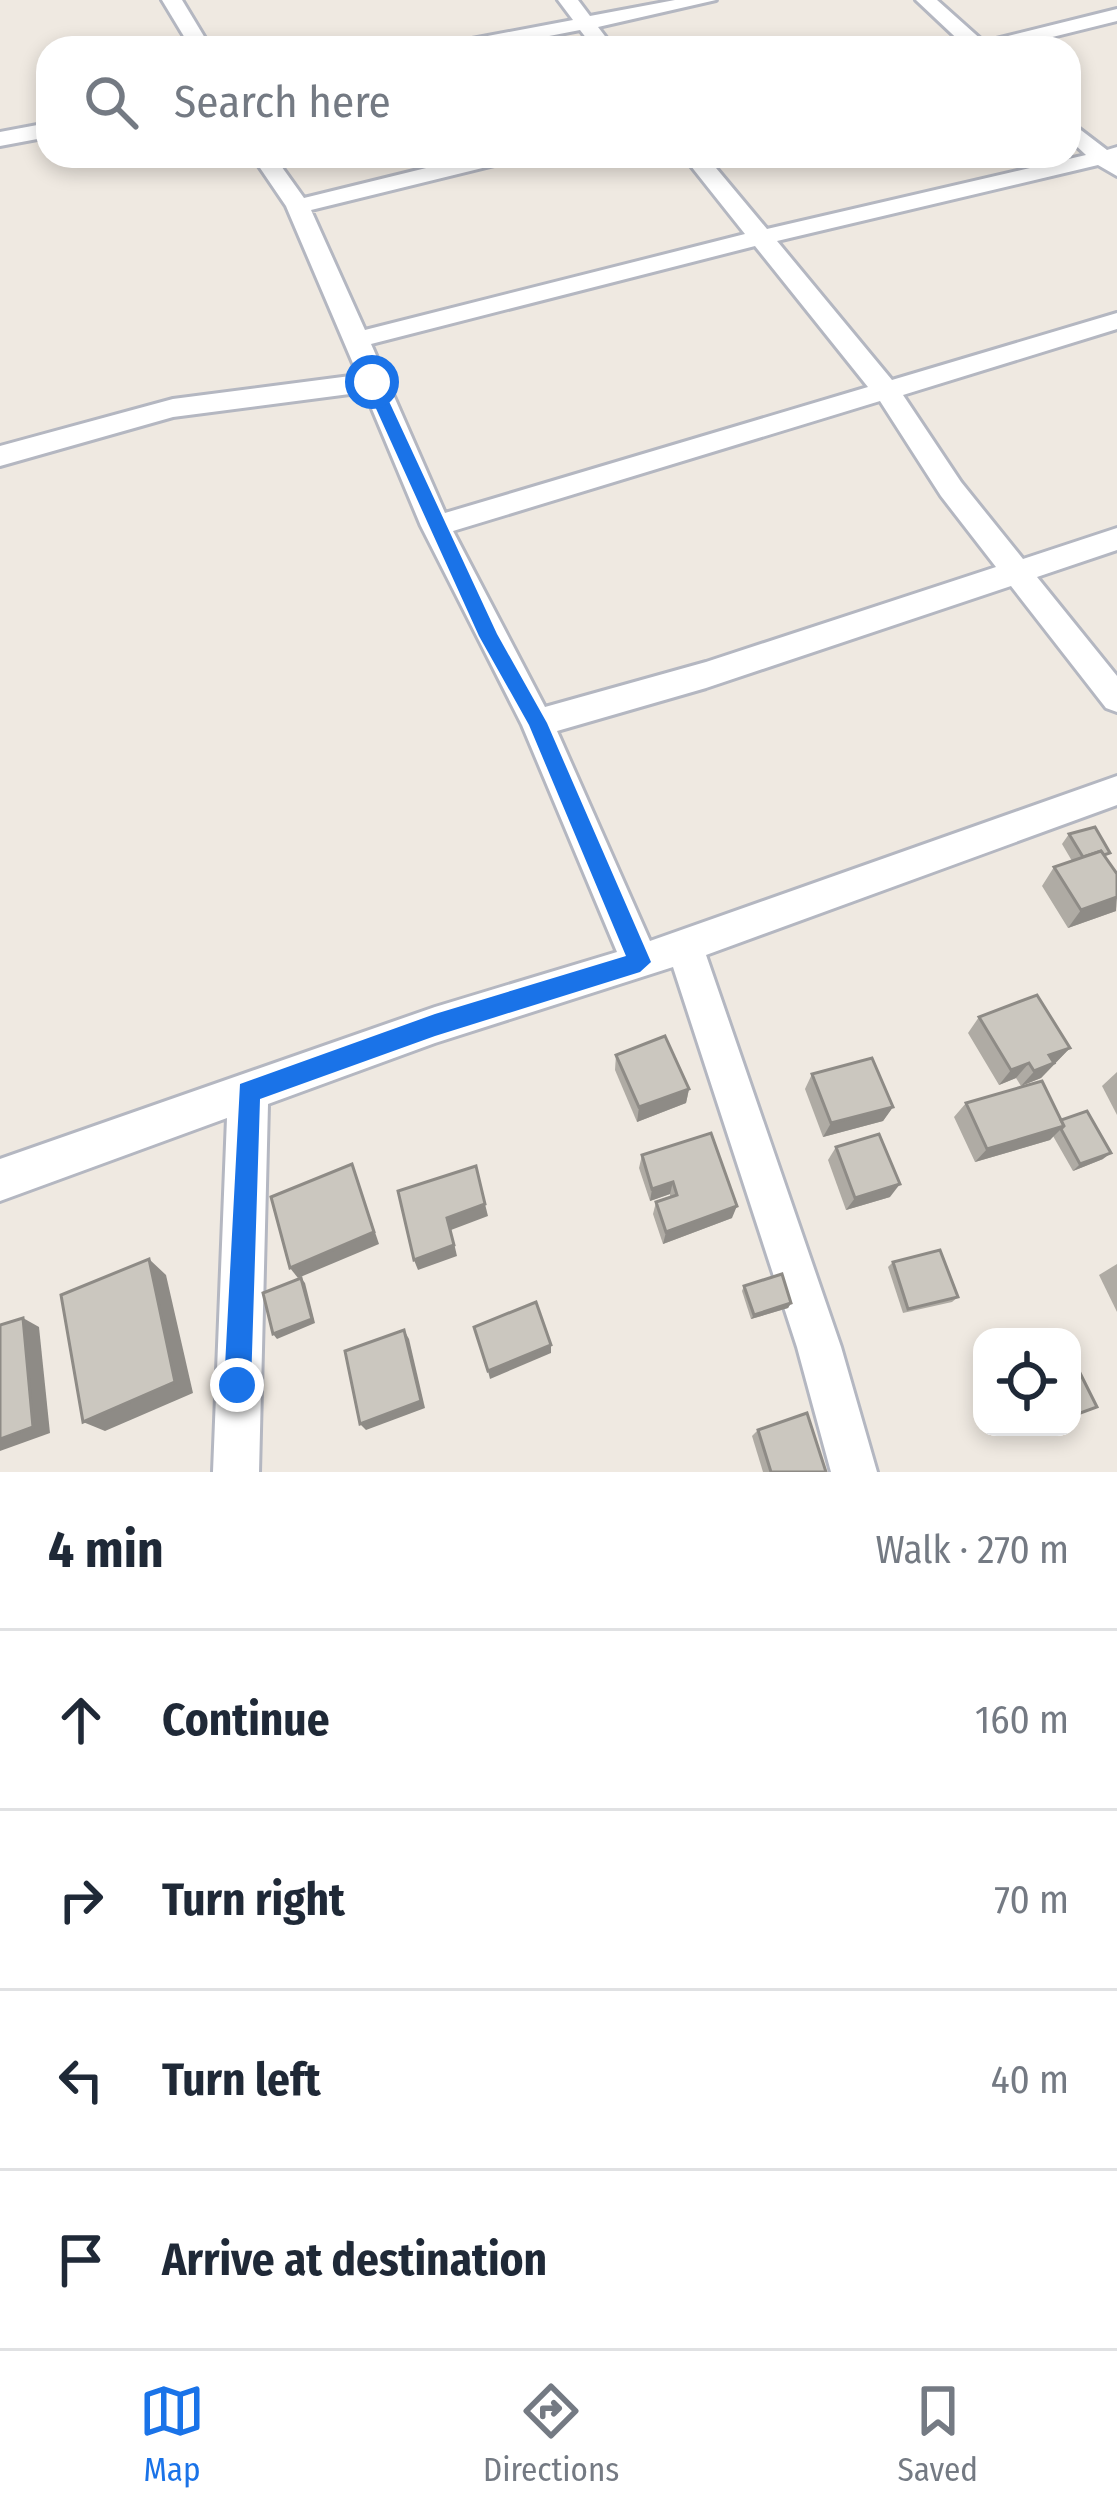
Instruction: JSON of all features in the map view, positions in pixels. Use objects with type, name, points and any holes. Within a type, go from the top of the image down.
[{"type":"street","points":[[172,0],[194,36]]},
{"type":"street","points":[[568,0],[594,36]]},
{"type":"street","points":[[520,36],[706,0]]},
{"type":"street","points":[[926,0],[967,36]]},
{"type":"street","points":[[1032,36],[1117,16]]},
{"type":"street","points":[[0,140],[36,132]]},
{"type":"street","points":[[1081,137],[1112,160]]},
{"type":"street","points":[[1081,167],[1112,160]]},
{"type":"street","points":[[271,168],[298,206],[436,526],[538,723],[640,962]]},
{"type":"street","points":[[298,206],[454,168]]},
{"type":"street","points":[[704,168],[888,393],[951,489],[1117,699]]},
{"type":"street","points":[[357,340],[611,273],[1077,168]]},
{"type":"street","points":[[436,526],[1117,320]]},
{"type":"street","points":[[0,456],[173,409],[372,382]]},
{"type":"street","points":[[538,723],[706,676],[1117,538]]},
{"type":"street","points":[[0,1180],[435,1025],[640,962],[1117,790]]},
{"type":"street","points":[[685,946],[819,1347],[854,1472]]},
{"type":"street","points":[[236,1472],[248,1092]]},
{"type":"building","points":[[1095,827],[1110,853],[1083,857],[1069,834]]},
{"type":"building","points":[[1101,851],[1117,874],[1117,897],[1081,910],[1054,867]]},
{"type":"building","points":[[1037,995],[1070,1048],[1049,1055],[1054,1063],[1034,1071],[1029,1063],[1011,1070],[979,1017]]},
{"type":"building","points":[[665,1036],[689,1089],[639,1107],[616,1055]]},
{"type":"building","points":[[872,1058],[893,1107],[831,1123],[812,1074]]},
{"type":"building","points":[[1042,1081],[1064,1126],[987,1149],[966,1103]]},
{"type":"building","points":[[1087,1111],[1111,1153],[1080,1164],[1061,1120]]},
{"type":"building","points":[[711,1133],[737,1206],[666,1232],[656,1202],[677,1195],[673,1182],[652,1189],[642,1155]]},
{"type":"building","points":[[879,1134],[900,1184],[855,1198],[836,1147]]},
{"type":"building","points":[[352,1164],[374,1232],[290,1268],[271,1197]]},
{"type":"building","points":[[476,1166],[485,1204],[447,1218],[454,1245],[414,1260],[398,1191]]},
{"type":"building","points":[[940,1250],[958,1297],[908,1309],[893,1262]]},
{"type":"building","points":[[149,1259],[175,1382],[83,1422],[61,1295]]},
{"type":"building","points":[[782,1274],[791,1303],[754,1315],[744,1286]]},
{"type":"building","points":[[301,1278],[312,1319],[273,1334],[263,1293]]},
{"type":"building","points":[[536,1302],[551,1345],[488,1371],[474,1327]]},
{"type":"building","points":[[23,1318],[33,1427],[0,1439],[0,1325]]},
{"type":"building","points":[[404,1330],[421,1401],[360,1424],[345,1351]]},
{"type":"building","points":[[1081,1375],[1097,1407],[1081,1413]]},
{"type":"building","points":[[807,1413],[826,1472],[771,1472],[758,1430]]},
{"type":"route","points":[[237,1385],[248,1092],[435,1025],[640,962],[538,723],[489,636],[372,382]]}]
